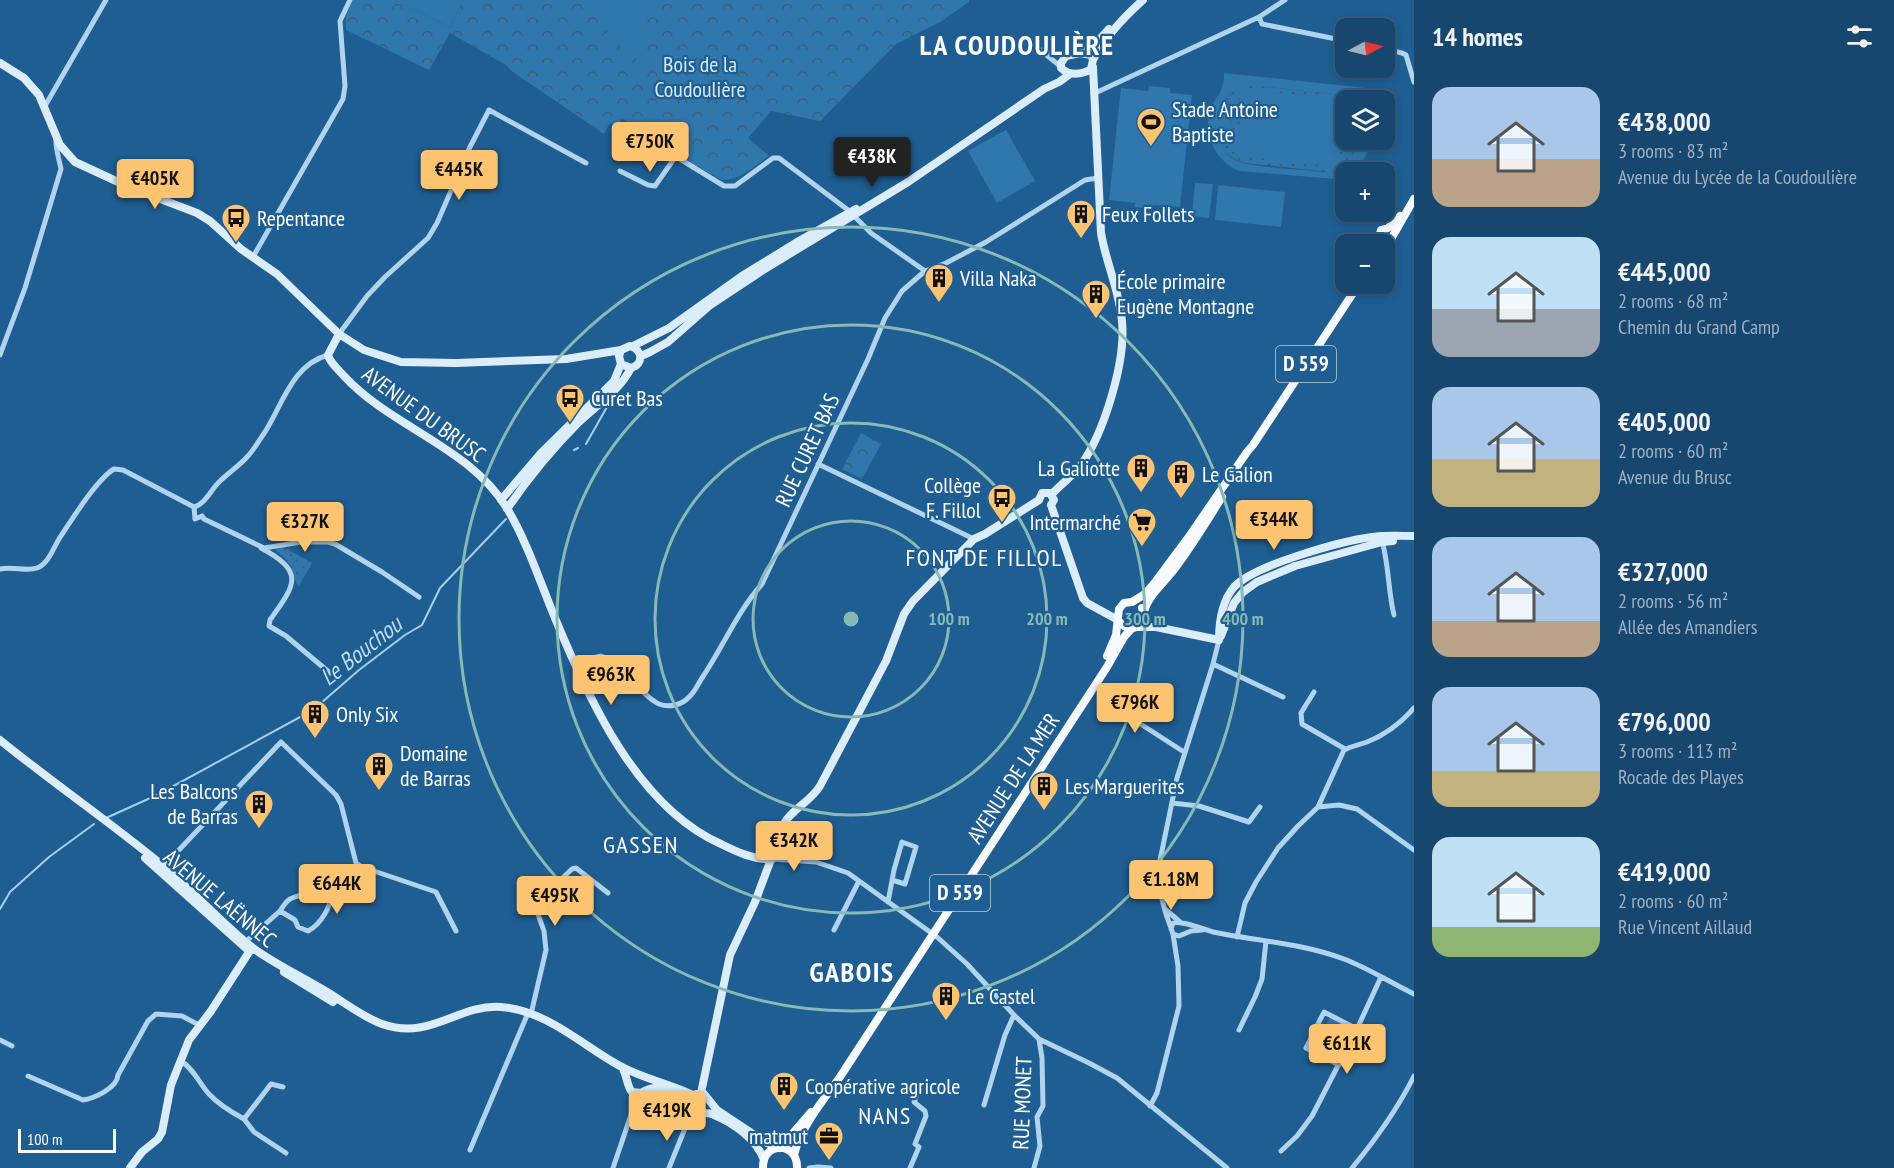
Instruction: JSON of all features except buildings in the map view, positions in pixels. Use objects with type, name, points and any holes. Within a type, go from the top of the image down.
[{"type":"main road","points":[[1388,234],[1414,199]]},
{"type":"main road","name":"D 559","points":[[1132,602],[1145,594],[1170,563],[1253,445],[1352,294]]},
{"type":"main road","name":"D 559","points":[[1144,615],[1151,598],[1193,544],[1250,455],[1253,445]]},
{"type":"main road","points":[[1132,602],[1140,605],[1144,615],[1135,628],[1124,627],[1118,620],[1118,613],[1121,606],[1132,602]]},
{"type":"main road","name":"AVENUE DE LA MER","points":[[1095,684],[1113,643],[1118,620]]},
{"type":"main road","name":"AVENUE DE LA MER","points":[[822,1101],[840,1077],[1124,638],[1135,628]]},
{"type":"main road","name":"D 559","points":[[779,1148],[822,1101]]},
{"type":"main road","name":"D 559","points":[[794,1155],[796,1144],[822,1101]]},
{"type":"main road","points":[[764,1164],[768,1152],[779,1148],[786,1149],[794,1155],[797,1168]]},
{"type":"street","points":[[45,106],[106,0]]},
{"type":"street","points":[[253,258],[343,99],[345,86],[340,21],[350,0]]},
{"type":"street","points":[[1080,53],[1100,39],[1133,0]]},
{"type":"street","points":[[60,160],[63,157],[71,159],[129,187],[198,213],[253,258],[278,274],[339,334],[352,344],[377,355],[412,363],[566,359],[621,350],[669,328],[742,276],[892,193],[1049,86],[1075,74],[1088,71],[1097,52],[1118,24],[1143,0]]},
{"type":"street","points":[[1093,95],[1259,17],[1285,0]]},
{"type":"street","points":[[1259,17],[1262,24],[1335,39]]},
{"type":"street","points":[[1052,494],[1081,466],[1098,434],[1112,394],[1123,339],[1122,320],[1104,253],[1100,216],[1093,63],[1088,54],[1066,56],[1041,50],[1061,67],[1075,74],[1093,95]]},
{"type":"street","points":[[1395,51],[1406,55],[1414,82]]},
{"type":"street","points":[[1049,86],[1066,56]]},
{"type":"street","points":[[0,63],[32,86],[45,106],[56,136],[71,159]]},
{"type":"street","points":[[1094,81],[1108,88]]},
{"type":"street","points":[[202,516],[195,519],[196,506],[247,457],[265,433],[286,392],[298,375],[308,366],[328,355],[339,334],[374,288],[428,238],[489,110],[586,164]]},
{"type":"street","points":[[626,126],[720,185],[727,187],[735,186],[777,157],[852,214],[872,233],[925,271]]},
{"type":"street","points":[[0,355],[25,288],[61,169],[55,146],[56,136]]},
{"type":"street","points":[[620,171],[653,187],[676,156]]},
{"type":"street","points":[[61,169],[71,159]]},
{"type":"street","name":"RUE CURET BAS","points":[[574,662],[606,657],[612,660],[660,705],[681,704],[689,698],[718,654],[738,616],[762,584],[885,318],[902,291],[925,271],[986,242],[1086,180],[1098,178]]},
{"type":"street","points":[[507,509],[544,459],[625,379],[631,368],[638,364],[641,356],[668,342],[709,306],[852,214]]},
{"type":"street","points":[[633,346],[641,356]]},
{"type":"street","points":[[501,500],[570,423],[614,381],[621,350]]},
{"type":"street","points":[[608,352],[631,368]]},
{"type":"street","name":"AVENUE DU BRUSC","points":[[328,355],[330,361],[349,382],[373,403],[456,456],[501,500],[527,549],[574,662],[610,731],[640,777],[685,823],[713,841],[755,858],[772,859]]},
{"type":"street","points":[[818,464],[974,539]]},
{"type":"street","points":[[0,569],[10,567],[32,569],[47,561],[59,539],[99,482],[114,469],[123,470],[196,506],[204,519],[285,562],[292,586],[289,594],[270,620],[269,626],[295,643],[330,673]]},
{"type":"street","points":[[669,1168],[686,1126],[696,1110],[697,1094],[730,955],[755,902],[785,822],[811,798],[820,786],[886,661],[904,614],[932,580],[974,539],[1039,500],[1044,492],[1052,494]]},
{"type":"street","points":[[1052,494],[1054,500],[1051,505],[1083,598],[1118,620]]},
{"type":"street","points":[[1039,500],[1043,506],[1051,505]]},
{"type":"street","points":[[1177,933],[1164,908],[1158,884],[1158,870],[1184,752],[1213,664],[1222,614],[1234,588],[1247,577],[1263,569],[1306,554],[1370,537],[1381,539],[1414,537]]},
{"type":"street","points":[[1381,539],[1394,615]]},
{"type":"street","points":[[257,546],[264,548],[301,542],[335,544],[419,597]]},
{"type":"street","points":[[1100,609],[1121,606]]},
{"type":"street","points":[[1144,615],[1156,627]]},
{"type":"street","points":[[1135,628],[1156,627],[1219,640]]},
{"type":"street","points":[[1213,664],[1283,697]]},
{"type":"street","points":[[1114,688],[1126,709],[1139,723],[1184,752]]},
{"type":"street","points":[[1314,692],[1301,713],[1302,724],[1345,749]]},
{"type":"street","points":[[1237,937],[1245,903],[1263,870],[1287,838],[1318,807],[1345,749],[1386,733],[1414,708]]},
{"type":"street","name":"AVENUE LAËNNEC","points":[[0,740],[161,869],[247,947],[373,1025],[409,1033],[428,1031],[469,1012],[501,1007],[529,1013],[637,1074]]},
{"type":"street","points":[[161,869],[281,742],[336,795],[341,804],[356,863],[436,892],[456,931]]},
{"type":"street","name":"AVENUE LAËNNEC","points":[[0,747],[68,796]]},
{"type":"street","points":[[1172,802],[1199,806],[1249,822],[1260,807]]},
{"type":"street","points":[[1318,807],[1339,805],[1357,809],[1414,850]]},
{"type":"street","points":[[888,902],[892,880],[902,842],[916,847],[905,884],[892,880]]},
{"type":"street","points":[[772,859],[816,862],[848,873],[933,934],[968,964],[1039,1039],[1117,1078],[1227,1168]]},
{"type":"street","points":[[470,1150],[529,1013],[546,950],[544,931],[536,903],[572,869],[576,868],[608,893]]},
{"type":"street","points":[[834,930],[859,881]]},
{"type":"street","points":[[130,1168],[162,1132],[171,1085],[189,1040],[211,1011],[247,947],[288,901],[303,895],[311,884],[331,891],[331,899],[321,920],[315,928],[308,931],[298,927],[294,920],[280,911]]},
{"type":"street","points":[[1164,908],[1182,923],[1185,929],[1177,933]]},
{"type":"street","points":[[1150,1106],[1157,1093],[1179,1006],[1180,978],[1174,947],[1177,933],[1173,923],[1182,923],[1237,937],[1317,950],[1345,959],[1414,994]]},
{"type":"street","points":[[1177,933],[1203,929]]},
{"type":"street","points":[[1239,1030],[1262,979],[1266,941]]},
{"type":"street","points":[[1281,1151],[1305,1126],[1339,1065],[1381,977]]},
{"type":"street","points":[[1339,1065],[1306,1048],[1324,1012],[1357,1029]]},
{"type":"street","points":[[28,1076],[83,1100],[91,1099],[111,1087],[117,1080],[148,1021],[156,1014],[182,1016],[199,1025]]},
{"type":"street","points":[[984,1105],[1005,1035],[1014,1015]]},
{"type":"street","name":"RUE MONET","points":[[1034,1168],[1040,1146],[1037,1117],[1042,1106],[1042,1058],[1039,1039]]},
{"type":"street","points":[[0,1040],[12,1046]]},
{"type":"street","points":[[181,1060],[223,1108],[244,1119],[254,1132],[286,1153]]},
{"type":"street","points":[[622,1067],[628,1080],[628,1087],[640,1092],[658,1087],[663,1088],[671,1091],[696,1110],[719,1117],[753,1141],[762,1154],[764,1164]]},
{"type":"street","points":[[628,1080],[631,1076],[643,1075],[647,1079],[706,1095],[717,1110],[765,1142],[779,1148]]},
{"type":"street","points":[[1352,1168],[1385,1126],[1414,1076]]},
{"type":"street","points":[[613,1168],[634,1106],[640,1092],[648,1084],[647,1079]]},
{"type":"street","points":[[244,1119],[270,1084],[283,1087]]},
{"type":"street","points":[[910,1168],[919,1147],[915,1144],[926,1116],[925,1111],[914,1102],[919,1089]]},
{"type":"street","points":[[696,1110],[710,1103]]},
{"type":"street","points":[[809,1168],[831,1168]]},
{"type":"green space","name":"Bois de la Coudoulière","points":[[353,0],[394,0],[450,27],[463,0],[969,0],[969,2],[940,22],[896,44],[820,121],[771,111],[748,138],[769,156],[741,175],[722,180],[680,157],[641,129],[622,119],[617,127],[610,123],[604,134],[506,65],[450,33],[429,70],[346,30],[346,16]]},
{"type":"green space","points":[[394,0],[463,0],[450,27]]},
{"type":"green space","points":[[594,0],[644,0],[646,28],[644,65],[610,39]]},
{"type":"green space","points":[[871,46],[882,56],[858,81],[848,71]]},
{"type":"green space","points":[[1224,73],[1366,88],[1366,90],[1335,90],[1335,95],[1257,86],[1235,91],[1225,100],[1229,103],[1231,125],[1228,135],[1220,143],[1232,158],[1242,163],[1264,167],[1323,172],[1335,170],[1335,179],[1239,171],[1223,160],[1212,145],[1208,127],[1211,108],[1224,82]]},
{"type":"green space","name":"Stade Antoine Baptiste","points":[[1149,86],[1170,88],[1170,93],[1192,95],[1180,207],[1154,205],[1153,209],[1135,207],[1135,203],[1109,200],[1121,88],[1148,91]]},
{"type":"green space","points":[[1246,86],[1257,86],[1335,95],[1335,150],[1355,150],[1351,162],[1335,162],[1335,171],[1329,172],[1246,163],[1230,156],[1219,143],[1231,126],[1231,115],[1224,101],[1235,90]]},
{"type":"green space","points":[[1243,89],[1335,99],[1335,150],[1339,150],[1335,167],[1236,156]]},
{"type":"green space","points":[[1006,130],[1035,181],[997,203],[968,151]]},
{"type":"green space","points":[[1355,150],[1368,150],[1363,161],[1351,162]]},
{"type":"green space","points":[[1195,183],[1213,184],[1209,218],[1192,216]]},
{"type":"green space","points":[[1218,185],[1285,192],[1281,227],[1215,220]]},
{"type":"green space","points":[[861,433],[881,444],[862,479],[842,469]]},
{"type":"green space","points":[[283,547],[312,563],[299,586],[287,561],[275,550]]},
{"type":"green space","points":[[1331,1015],[1349,1025],[1331,1061],[1313,1051]]},
{"type":"waterway","name":"Le Bouchou","points":[[586,444],[612,398]]},
{"type":"waterway","name":"Le Bouchou","points":[[574,450],[578,448]]},
{"type":"waterway","name":"Le Bouchou","points":[[106,818],[157,795],[313,710],[359,670],[422,625],[440,588],[506,519]]},
{"type":"waterway","name":"Le Bouchou","points":[[0,909],[10,892],[49,857],[94,824]]},
{"type":"place","name":"Stade Antoine Baptiste","points":[[1151,148]]},
{"type":"place","name":"Feux Follets","points":[[1081,240]]},
{"type":"place","name":"Repentance","points":[[236,244]]},
{"type":"place","name":"Villa Naka","points":[[939,304]]},
{"type":"place","name":"École primaire Eugène Montagne","points":[[1096,320]]},
{"type":"place","name":"Curet Bas","points":[[570,424]]},
{"type":"place","name":"La Galiotte","points":[[1141,494]]},
{"type":"place","name":"Le Galion","points":[[1181,500]]},
{"type":"place","name":"Collège F. Fillol","points":[[1002,524]]},
{"type":"place","name":"Intermarché","points":[[1142,548]]},
{"type":"place","name":"Only Six","points":[[315,740]]},
{"type":"place","name":"Domaine de Barras","points":[[379,792]]},
{"type":"place","name":"Les Marguerites","points":[[1044,812]]},
{"type":"place","name":"Les Balcons de Barras","points":[[259,830]]},
{"type":"place","name":"Le Castel","points":[[946,1022]]},
{"type":"place","name":"Coopérative agricole","points":[[784,1112]]},
{"type":"place","name":"matmut","points":[[829,1162]]},
{"type":"district","name":"LA COUDOULIÈRE","points":[[1017,45]]},
{"type":"district","name":"FONT DE FILLOL","points":[[984,558]]},
{"type":"district","name":"GASSEN","points":[[641,845]]},
{"type":"district","name":"GABOIS","points":[[852,972]]},
{"type":"district","name":"NANS","points":[[885,1116]]}]
